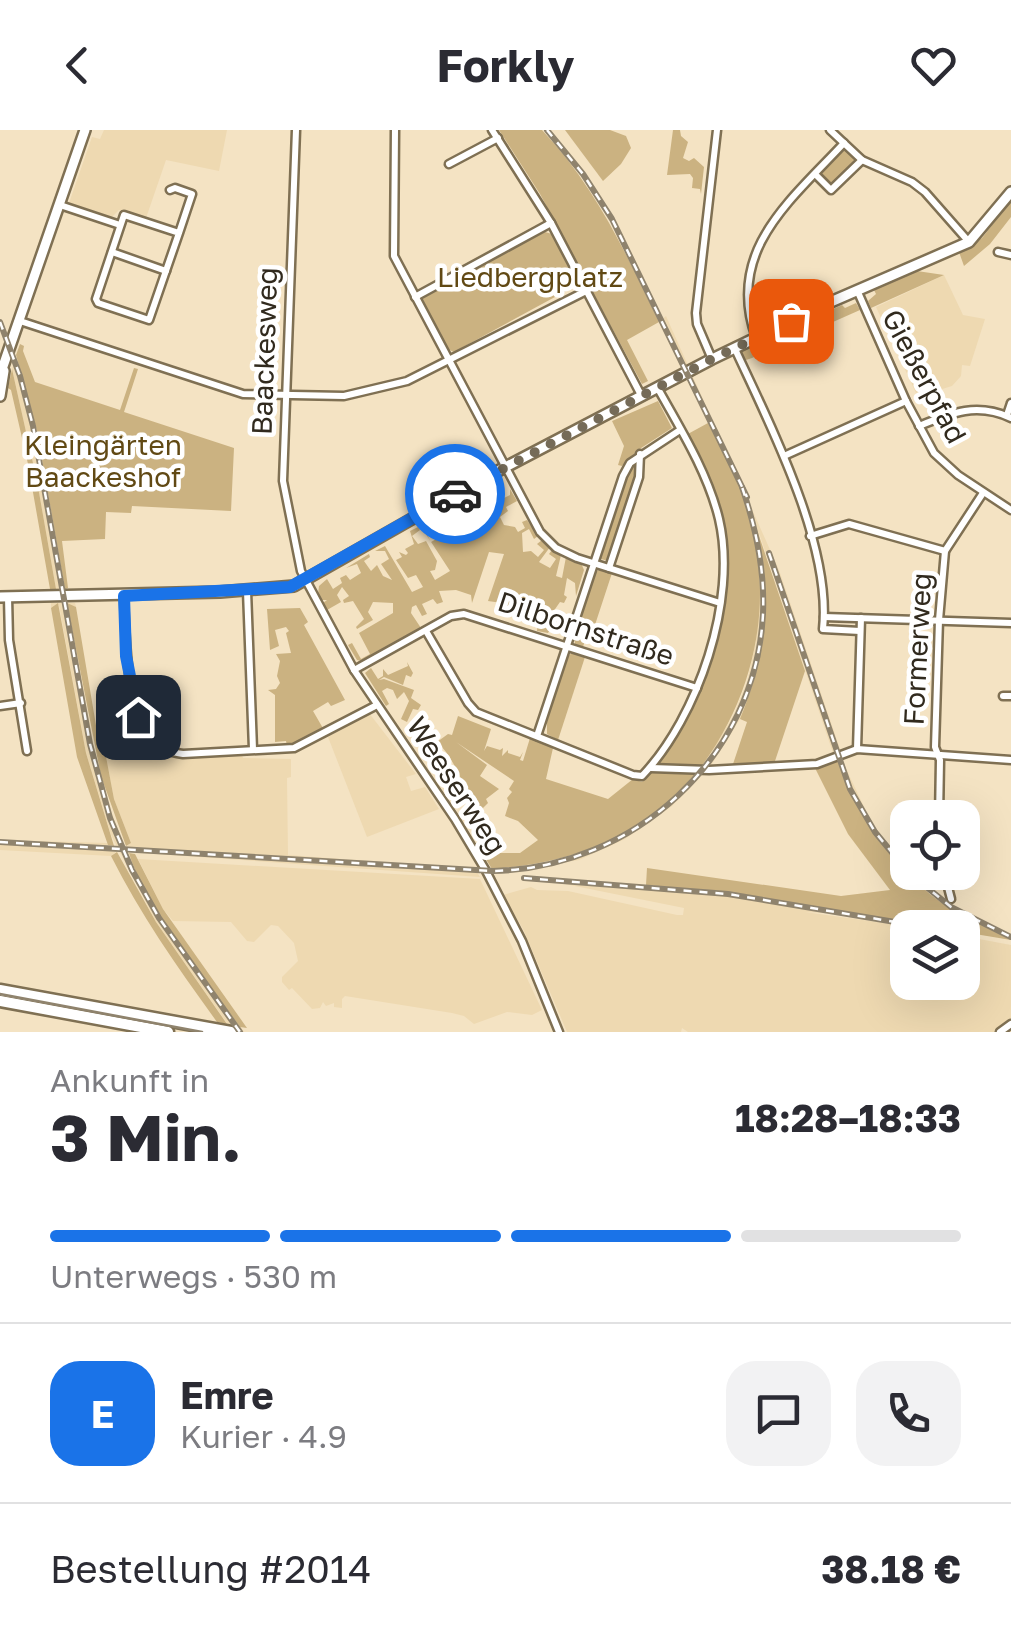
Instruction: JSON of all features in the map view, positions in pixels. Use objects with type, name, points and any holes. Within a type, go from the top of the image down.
[{"type":"main road","points":[[0,990],[231,1032]]},
{"type":"main road","points":[[0,1000],[168,1032]]},
{"type":"street","points":[[0,392],[2,371],[84,130]]},
{"type":"street","name":"Baackesweg","points":[[296,130],[283,481],[303,576]]},
{"type":"street","points":[[395,130],[394,256],[540,532],[556,548],[593,564],[720,603]]},
{"type":"street","points":[[492,130],[588,290],[641,396]]},
{"type":"street","points":[[712,359],[696,313],[717,130]]},
{"type":"street","points":[[830,130],[862,160],[912,182],[969,242]]},
{"type":"street","points":[[450,164],[498,138]]},
{"type":"street","points":[[756,338],[745,296],[749,274],[771,225],[844,143]]},
{"type":"street","points":[[815,174],[832,190],[862,160]]},
{"type":"street","points":[[170,190],[192,194],[179,233],[149,320],[98,303],[96,298],[124,214],[179,233]]},
{"type":"street","points":[[28,751],[4,597],[124,596],[294,586],[303,576],[712,359],[969,242],[1011,192]]},
{"type":"street","points":[[60,205],[120,225]]},
{"type":"street","points":[[414,297],[551,224]]},
{"type":"street","points":[[112,252],[166,271]]},
{"type":"street","points":[[998,252],[1011,256]]},
{"type":"street","points":[[20,321],[243,394],[344,396],[407,381],[588,290]]},
{"type":"street","name":"Gießerpfad","points":[[857,290],[906,401],[934,453],[1011,510]]},
{"type":"street","points":[[735,349],[784,456],[810,536],[823,582],[823,629],[860,630]]},
{"type":"street","points":[[426,631],[471,708],[634,776],[642,776],[650,768],[672,738],[697,688],[716,628],[723,561],[720,522],[713,499],[658,387]]},
{"type":"street","points":[[784,456],[906,401]]},
{"type":"street","points":[[919,426],[963,408],[1009,417],[1011,404]]},
{"type":"street","points":[[537,736],[623,476],[640,454],[680,430]]},
{"type":"street","points":[[609,568],[639,477],[640,454]]},
{"type":"street","name":"Formerweg","points":[[939,800],[935,747],[939,620],[946,551],[983,493]]},
{"type":"street","points":[[810,536],[848,524],[946,551]]},
{"type":"street","name":"Weeserweg","points":[[303,576],[354,670],[486,871],[522,941],[559,1032]]},
{"type":"street","points":[[248,590],[253,750]]},
{"type":"street","points":[[124,596],[126,656],[138,717],[150,740],[165,750],[183,754],[304,744],[377,705]]},
{"type":"street","name":"Dilbornstraße","points":[[354,670],[451,616],[464,614],[697,688]]},
{"type":"street","points":[[824,617],[1011,623]]},
{"type":"street","points":[[857,748],[860,618]]},
{"type":"street","points":[[0,706],[21,703]]},
{"type":"street","points":[[650,768],[709,770],[817,764],[857,748],[1011,760]]},
{"type":"street","points":[[949,890],[952,899]]},
{"type":"street","points":[[1000,1032],[1011,1024]]},
{"type":"shaded area","points":[[104,130],[227,130],[219,171],[166,160],[146,218],[119,210],[111,218],[69,203],[92,137],[100,139]]},
{"type":"shaded area","points":[[944,275],[963,315],[985,319],[970,366],[962,365],[961,376],[952,386],[939,390],[933,385],[916,393],[876,307]]},
{"type":"shaded area","points":[[666,316],[779,570],[841,752],[834,756],[759,533],[767,602],[764,642],[740,719],[710,767],[672,806],[625,839],[579,860],[494,873],[492,869],[577,856],[624,835],[655,814],[682,791],[710,754],[733,716],[747,682],[756,642],[761,583],[753,528],[744,497],[659,322]]},
{"type":"shaded area","points":[[16,355],[37,431],[65,589],[56,589],[12,369]]},
{"type":"shaded area","points":[[51,603],[75,603],[76,607],[68,605],[94,747],[109,806],[125,847],[131,843],[114,799],[104,746],[142,735],[154,748],[180,757],[242,755],[291,759],[291,777],[287,778],[288,855],[475,869],[480,877],[128,852],[160,912],[244,1032],[233,1032],[156,922],[111,835],[86,753],[59,605],[51,608]]},
{"type":"shaded area","points":[[369,713],[416,774],[406,777],[411,791],[425,787],[439,809],[367,837],[328,737]]},
{"type":"shaded area","points":[[841,758],[890,853],[863,817],[837,759]]},
{"type":"shaded area","points":[[0,840],[107,843],[117,851],[111,856],[0,850]]},
{"type":"shaded area","points":[[138,859],[480,879],[542,1010],[532,1015],[507,1012],[474,1024],[452,1013],[345,996],[342,1008],[323,1002],[320,1008],[312,1009],[282,982],[282,977],[298,961],[294,943],[278,926],[271,925],[254,942],[247,941],[231,922],[173,921]]},
{"type":"shaded area","points":[[550,881],[737,894],[890,919],[805,912],[890,924],[890,1000],[980,1000],[980,939],[1011,945],[1011,1032],[688,1032],[682,1028],[681,1032],[567,1032],[523,929],[503,895],[531,887],[568,891],[677,915],[683,915],[684,908]]},
{"type":"shaded area","points":[[926,890],[959,910],[950,909]]},
{"type":"green space","points":[[499,130],[542,130],[578,174],[608,221],[659,322],[627,340],[648,381],[642,384],[540,194]]},
{"type":"green space","points":[[565,130],[610,130],[626,136],[631,148],[603,181]]},
{"type":"green space","points":[[673,130],[680,130],[688,142],[683,158],[694,158],[704,167],[701,194],[700,189],[692,188],[690,174],[667,175]]},
{"type":"green space","points":[[841,150],[857,162],[832,186],[820,172]]},
{"type":"green space","points":[[1011,201],[1011,217],[990,244],[964,266],[959,252],[982,238]]},
{"type":"green space","name":"Liedbergplatz","points":[[545,232],[552,234],[577,285],[454,352],[447,349],[422,298]]},
{"type":"green space","points":[[917,271],[944,275],[871,308],[868,301],[876,294],[874,290]]},
{"type":"green space","points":[[856,303],[860,310],[752,358],[746,360],[741,355],[742,351],[842,305],[845,308]]},
{"type":"green space","name":"Kleingärten Baackeshof","points":[[20,344],[35,382],[120,410],[134,368],[138,369],[124,412],[234,448],[231,511],[132,506],[131,513],[106,512],[105,539],[62,541],[68,588],[65,589],[37,431],[16,355]]},
{"type":"green space","points":[[12,369],[56,589],[50,589],[28,464],[8,388]]},
{"type":"green space","points":[[658,401],[672,428],[638,450],[622,466],[618,465],[624,446],[612,421]]},
{"type":"green space","points":[[708,423],[733,471],[754,536],[760,605],[756,640],[736,706],[701,767],[657,767],[704,679],[724,608],[727,559],[721,512],[686,435]]},
{"type":"green space","points":[[636,461],[639,464],[608,561],[601,559],[627,475]]},
{"type":"green space","points":[[510,489],[517,501],[506,507],[508,511],[500,517],[504,525],[515,527],[518,532],[525,528],[522,522],[527,520],[538,536],[534,539],[529,529],[522,533],[523,552],[531,551],[538,557],[544,550],[537,544],[542,540],[550,547],[539,562],[550,568],[556,559],[549,554],[552,550],[561,555],[556,576],[562,578],[566,557],[581,563],[584,570],[576,596],[575,583],[567,578],[567,597],[553,612],[557,618],[548,633],[537,631],[538,618],[526,620],[525,612],[488,601],[504,554],[489,552],[472,603],[471,595],[456,590],[439,591],[443,602],[437,604],[433,599],[422,604],[427,614],[422,616],[416,605],[412,607],[411,613],[421,628],[365,662],[357,660],[348,645],[352,643],[361,659],[370,654],[359,633],[393,613],[393,603],[373,602],[368,612],[373,620],[357,629],[364,619],[353,601],[344,603],[349,596],[342,587],[337,595],[341,602],[327,610],[323,603],[327,600],[318,594],[319,586],[327,579],[333,589],[342,583],[340,578],[346,575],[350,580],[361,573],[357,564],[346,568],[369,554],[364,561],[371,571],[377,565],[383,576],[392,580],[381,564],[389,559],[385,551],[375,551],[385,546],[412,592],[423,587],[416,575],[408,578],[396,560],[402,557],[399,552],[406,555],[405,549],[414,544],[410,531],[418,527],[420,530],[412,536],[418,544],[426,541],[437,561],[435,570],[430,571],[435,580],[450,571],[431,542],[449,532],[455,533],[452,527],[459,523],[457,519],[482,505],[488,507],[498,493],[502,499],[510,495]]},
{"type":"green space","points":[[430,519],[432,524],[424,529],[431,541],[420,525]]},
{"type":"green space","points":[[756,527],[805,671],[774,764],[732,767],[747,722],[740,719],[762,646],[765,602]]},
{"type":"green space","points":[[600,569],[612,573],[592,634],[587,633],[583,647],[575,644],[574,635],[594,574]]},
{"type":"green space","points":[[58,603],[86,753],[114,846],[108,845],[77,757],[51,608]]},
{"type":"green space","points":[[67,603],[76,607],[99,743],[104,746],[114,799],[131,843],[126,846],[101,776]]},
{"type":"green space","points":[[300,608],[308,622],[304,625],[345,700],[331,706],[328,702],[313,711],[324,730],[287,746],[286,741],[275,742],[275,695],[268,690],[276,689],[280,683],[280,661],[276,654],[291,653],[286,633],[289,631],[286,627],[275,630],[279,646],[270,650],[267,609]]},
{"type":"green space","points":[[572,653],[585,657],[558,740],[547,734],[547,722],[567,657]]},
{"type":"green space","points":[[407,662],[413,673],[411,677],[406,675],[403,685],[384,677],[379,680],[414,690],[411,698],[421,705],[418,710],[413,709],[407,722],[401,719],[409,701],[404,692],[397,699],[393,690],[382,691],[389,704],[386,706],[365,673],[371,668],[378,679],[383,676],[383,669],[388,675],[408,666]]},
{"type":"green space","points":[[458,716],[491,729],[484,751],[487,746],[503,748],[502,756],[508,750],[520,757],[523,752],[523,761],[530,738],[553,748],[546,779],[608,799],[633,779],[642,782],[652,771],[699,770],[656,812],[606,842],[552,860],[492,869],[482,853],[520,853],[538,840],[518,821],[505,816],[514,781],[456,742],[487,765],[480,776],[499,789],[486,799],[488,803],[480,811],[474,802],[450,757],[437,742],[452,735]]},
{"type":"green space","points":[[837,759],[856,803],[890,854],[890,890],[848,834],[814,766]]},
{"type":"green space","points":[[117,852],[156,922],[227,1024],[217,1022],[147,921],[111,856]]},
{"type":"green space","points":[[129,853],[135,854],[163,909],[247,1028],[240,1027],[177,942],[148,896]]},
{"type":"green space","points":[[647,868],[841,896],[926,890],[952,910],[890,910],[890,919],[734,893],[646,885]]},
{"type":"green space","points":[[980,924],[997,931],[1011,940],[980,935]]},
{"type":"tram line","points":[[0,994],[202,1032]]},
{"type":"railway","points":[[547,130],[583,174],[612,219],[747,497]]},
{"type":"railway","points":[[0,322],[33,426],[90,744],[110,818],[132,870],[159,918],[240,1032]]},
{"type":"railway","points":[[0,842],[493,871],[545,865],[594,850],[639,826],[678,795],[712,758],[738,714],[755,666],[763,614],[759,549],[742,487]]},
{"type":"railway","points":[[769,553],[850,789],[890,850]]},
{"type":"railway","points":[[524,878],[728,894],[890,921]]},
{"type":"railway","points":[[930,890],[951,907],[1011,937]]},
{"type":"way so far","points":[[455,494],[791,321]]},
{"type":"route","points":[[138,717],[126,656],[124,596],[290,587],[455,494]]}]
